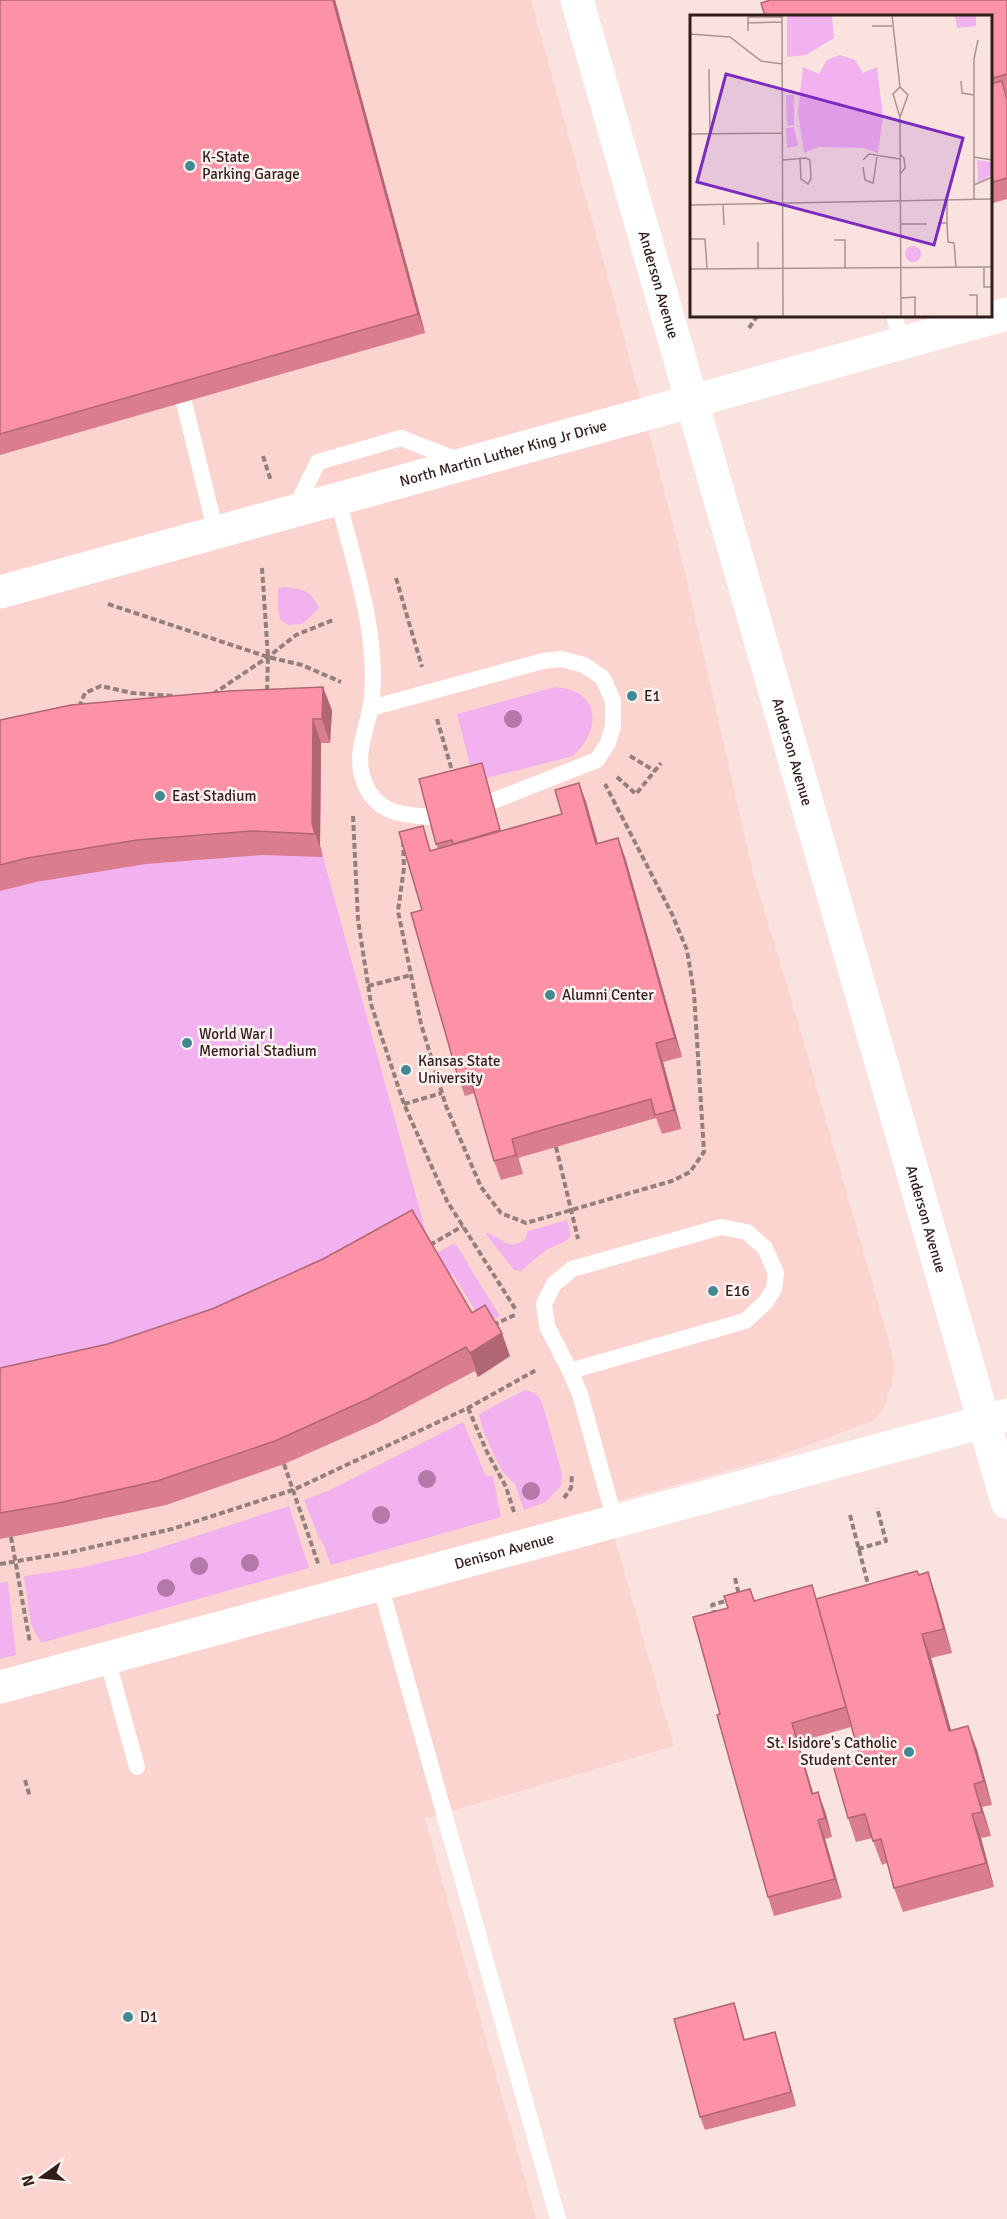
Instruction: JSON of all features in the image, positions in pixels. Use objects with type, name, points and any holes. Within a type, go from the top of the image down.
[{"type":"street","name":"Anderson Avenue","points":[[577,0],[693,401],[995,1418],[1007,1502]]},
{"type":"street","name":"North Martin Luther King Jr Drive","points":[[0,592],[693,401],[898,329],[1007,314]]},
{"type":"street","name":"Denison Avenue","points":[[0,1687],[995,1418]]},
{"type":"lane","points":[[184,402],[216,533]]},
{"type":"lane","points":[[294,512],[318,462],[401,438],[467,464]]},
{"type":"lane","points":[[338,499],[367,620],[374,671],[371,708],[361,740],[360,754],[364,782],[369,792],[381,805],[402,815],[430,817]]},
{"type":"lane","points":[[371,708],[543,661],[561,659],[584,665],[603,678],[613,701],[613,726],[608,743],[597,760],[493,801]]},
{"type":"lane","points":[[570,1371],[746,1321],[765,1304],[774,1289],[776,1273],[765,1248],[747,1232],[721,1227],[572,1269],[554,1284],[544,1304],[547,1326],[580,1394],[615,1521]]},
{"type":"lane","points":[[380,1585],[557,2219]]},
{"type":"lane","points":[[107,1658],[137,1767]]},
{"type":"path","points":[[749,328],[757,316]]},
{"type":"path","points":[[263,456],[272,485]]},
{"type":"path","points":[[262,568],[268,657],[267,702]]},
{"type":"path","points":[[396,578],[425,676]]},
{"type":"path","points":[[108,604],[268,657],[302,665],[342,682]]},
{"type":"path","points":[[207,698],[296,635],[333,620]]},
{"type":"path","points":[[79,712],[85,693],[101,686],[132,693],[184,697]]},
{"type":"path","points":[[437,719],[454,777]]},
{"type":"path","points":[[616,776],[636,794],[660,763]]},
{"type":"path","points":[[403,840],[404,868],[398,911],[421,1024],[442,1093],[481,1187],[501,1213],[526,1223],[672,1181],[690,1172],[704,1152],[694,993],[687,950],[672,914],[605,783]]},
{"type":"path","points":[[353,815],[358,920],[371,1004],[404,1104],[447,1201],[520,1321]]},
{"type":"path","points":[[368,986],[411,975]]},
{"type":"path","points":[[404,1104],[442,1093]]},
{"type":"path","points":[[556,1147],[578,1239]]},
{"type":"path","points":[[428,1247],[463,1226]]},
{"type":"path","points":[[491,1326],[517,1314]]},
{"type":"path","points":[[0,1564],[71,1552],[172,1529],[293,1490],[468,1408],[538,1369],[543,1379]]},
{"type":"path","points":[[468,1408],[487,1452],[506,1487],[516,1518]]},
{"type":"path","points":[[284,1464],[313,1549]]},
{"type":"path","points":[[564,1499],[571,1488],[572,1467]]},
{"type":"path","points":[[858,1549],[886,1541],[877,1508]]},
{"type":"path","points":[[850,1515],[872,1598]]},
{"type":"path","points":[[11,1537],[28,1626]]},
{"type":"path","points":[[717,1622],[712,1605],[740,1598],[735,1578]]},
{"type":"path","points":[[859,1590],[869,1587]]},
{"type":"path","points":[[25,1780],[30,1797]]},
{"type":"shaded area","name":"Kansas State University","points":[[0,0],[531,0],[615,303],[680,551],[753,873],[890,1345],[894,1367],[892,1384],[884,1407],[875,1420],[773,1458],[605,1504],[674,1746],[425,1819],[536,2219],[0,2219]]},
{"type":"shaded area","points":[[285,587],[310,594],[319,609],[302,624],[288,625],[280,619],[278,588]]},
{"type":"shaded area","points":[[555,687],[581,695],[589,703],[592,712],[589,734],[573,756],[487,778],[484,769],[472,773],[457,714]]},
{"type":"shaded area","name":"World War I Memorial Stadium","points":[[332,710],[330,743],[321,743],[320,846],[425,1229],[421,1234],[433,1255],[455,1243],[500,1316],[484,1325],[453,1274],[446,1277],[481,1336],[494,1329],[510,1356],[478,1377],[474,1371],[377,1423],[284,1464],[166,1505],[0,1539],[0,746]]},
{"type":"shaded area","points":[[567,1220],[571,1236],[566,1241],[546,1250],[521,1271],[514,1270],[485,1233],[508,1244],[513,1244],[525,1240],[528,1231]]},
{"type":"shaded area","points":[[525,1390],[535,1393],[542,1402],[562,1474],[561,1486],[546,1502],[524,1510],[515,1484],[503,1472],[495,1457],[483,1430],[479,1414]]},
{"type":"shaded area","points":[[463,1422],[486,1476],[493,1476],[501,1517],[331,1565],[304,1500],[330,1490]]},
{"type":"shaded area","points":[[289,1506],[309,1568],[41,1643],[31,1624],[24,1576],[79,1568],[144,1553]]},
{"type":"shaded area","points":[[8,1582],[16,1655],[0,1659],[0,1583]]},
{"type":"building","name":"K-State Parking Garage","points":[[0,0],[333,0],[418,314],[0,434]]},
{"type":"building","points":[[770,0],[1007,0],[1007,74],[992,78],[992,15],[765,15],[761,3]]},
{"type":"building","points":[[1002,81],[1007,100],[1007,178],[992,182],[992,84]]},
{"type":"building","name":"East Stadium","points":[[323,687],[322,719],[313,719],[312,823],[315,834],[252,831],[137,840],[27,858],[0,865],[0,720],[71,705],[229,691]]},
{"type":"building","points":[[482,763],[500,830],[453,844],[452,840],[436,844],[419,779]]},
{"type":"building","name":"Alumni Center","points":[[579,783],[596,844],[618,838],[675,1038],[656,1043],[674,1110],[655,1115],[651,1099],[512,1139],[516,1155],[494,1161],[469,1074],[458,1077],[411,913],[422,910],[399,832],[423,826],[430,851],[562,814],[555,790]]},
{"type":"building","points":[[412,1210],[472,1313],[485,1305],[502,1333],[470,1353],[466,1347],[368,1399],[275,1441],[157,1481],[0,1513],[0,1368],[108,1344],[212,1309],[323,1259]]},
{"type":"building","name":"St. Isidore's Catholic Student Center","points":[[917,1571],[919,1575],[928,1572],[944,1629],[922,1634],[949,1731],[968,1726],[984,1781],[974,1784],[982,1812],[972,1814],[986,1863],[894,1888],[881,1839],[873,1841],[865,1814],[848,1818],[833,1765],[860,1757],[816,1599]]},
{"type":"building","points":[[812,1585],[846,1707],[792,1723],[812,1794],[818,1792],[825,1818],[818,1820],[835,1879],[768,1897],[717,1715],[720,1714],[693,1617],[728,1608],[724,1596],[750,1589],[754,1601]]},
{"type":"building","points":[[734,2003],[744,2040],[775,2032],[791,2092],[700,2117],[674,2019]]},
{"type":"place","name":"K-State Parking Garage","points":[[190,166]]},
{"type":"place","name":"E1","points":[[632,696]]},
{"type":"place","name":"East Stadium","points":[[160,796]]},
{"type":"place","name":"Alumni Center","points":[[550,995]]},
{"type":"place","name":"World War I Memorial Stadium","points":[[187,1043]]},
{"type":"place","name":"Kansas State University","points":[[406,1070]]},
{"type":"place","name":"E16","points":[[713,1291]]},
{"type":"place","name":"St. Isidore's Catholic Student Center","points":[[909,1752]]},
{"type":"place","name":"D1","points":[[128,2017]]}]
